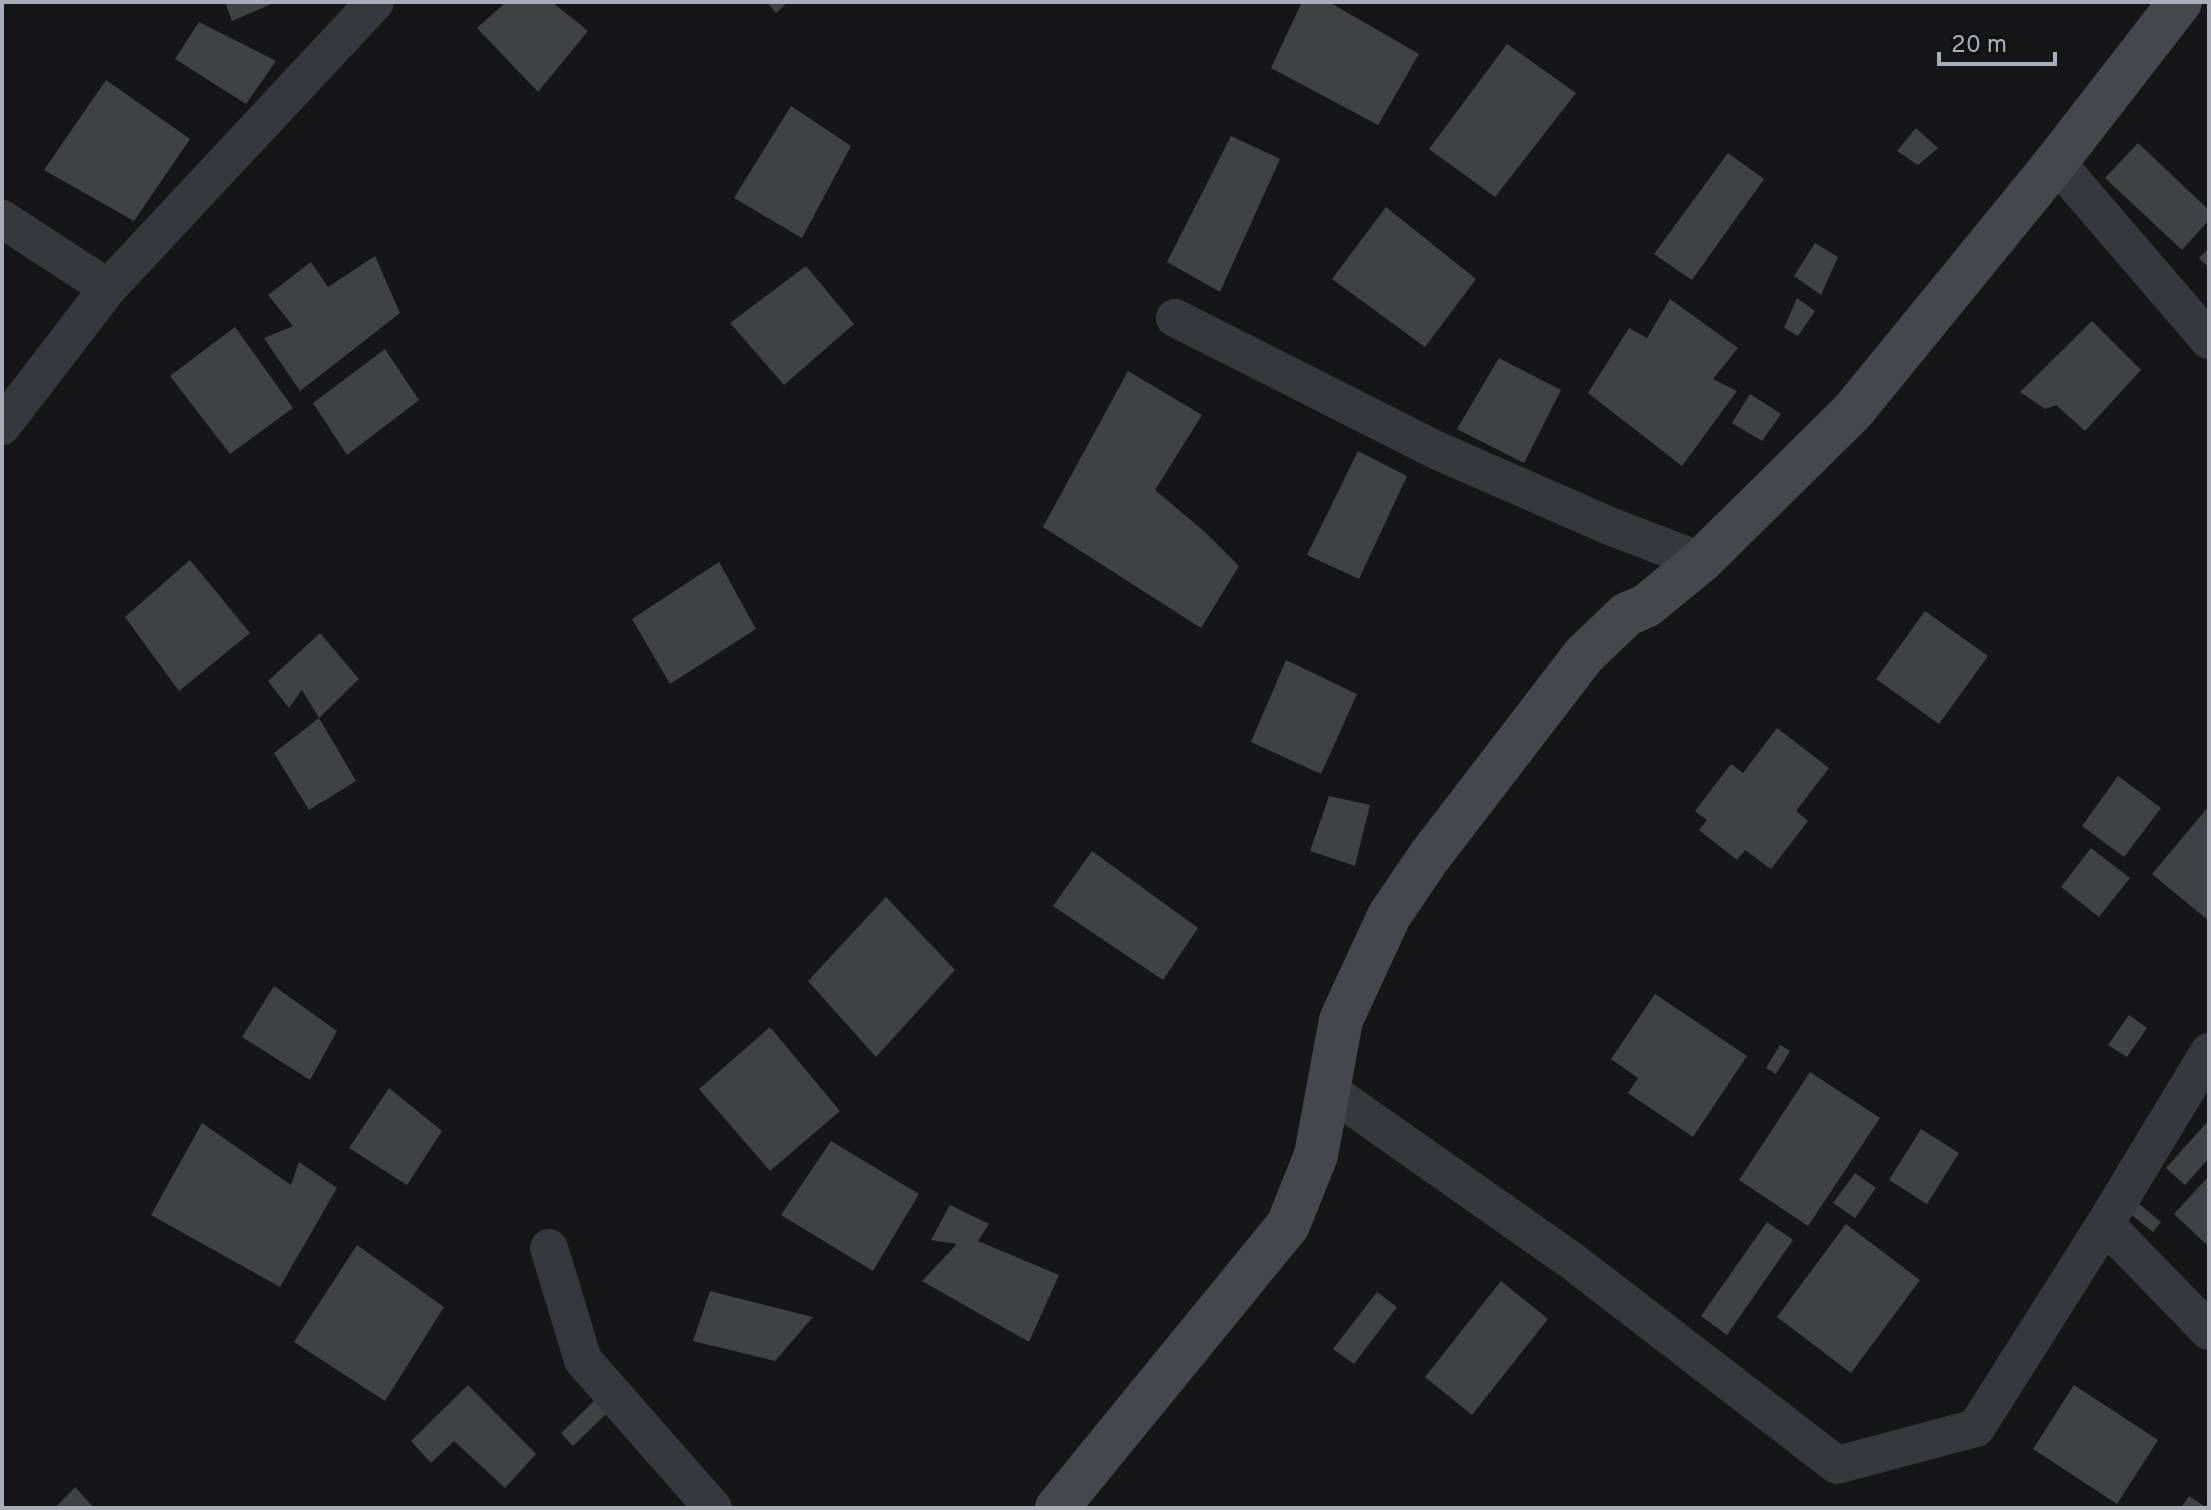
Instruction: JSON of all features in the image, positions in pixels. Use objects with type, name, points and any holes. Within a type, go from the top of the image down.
[{"type":"street","points":[[2,426],[108,288],[375,2]]},
{"type":"street","points":[[1057,1508],[1288,1225],[1316,1155],[1341,1020],[1389,916],[1429,857],[1584,655],[1627,614],[1646,606],[1701,561],[1853,411],[2056,162],[2180,2]]},
{"type":"street","points":[[2056,162],[2209,340]]},
{"type":"street","points":[[2,219],[108,288]]},
{"type":"street","points":[[1175,318],[1436,450],[1607,525],[1701,561]]},
{"type":"street","points":[[1330,1091],[1572,1261],[1837,1465],[1976,1428],[2209,1052]]},
{"type":"street","points":[[2105,1224],[2209,1331]]},
{"type":"street","points":[[549,1248],[583,1360],[713,1508]]},
{"type":"building","points":[[225,2],[276,2],[232,21]]},
{"type":"building","points":[[506,2],[552,2],[588,31],[538,92],[477,28]]},
{"type":"building","points":[[767,2],[788,2],[776,13]]},
{"type":"building","points":[[1302,2],[1329,2],[1419,54],[1378,125],[1271,68]]},
{"type":"building","points":[[199,22],[276,61],[246,104],[175,59]]},
{"type":"building","points":[[1507,44],[1576,93],[1495,197],[1429,149]]},
{"type":"building","points":[[106,80],[190,139],[134,221],[44,170]]},
{"type":"building","points":[[791,106],[851,146],[802,238],[734,198]]},
{"type":"building","points":[[1916,128],[1938,148],[1918,165],[1897,151]]},
{"type":"building","points":[[1231,136],[1280,159],[1220,292],[1167,262]]},
{"type":"building","points":[[2138,143],[2209,210],[2209,220],[2182,250],[2105,178]]},
{"type":"building","points":[[1728,153],[1764,179],[1692,280],[1654,254]]},
{"type":"building","points":[[1386,207],[1476,279],[1425,347],[1332,279]]},
{"type":"building","points":[[1815,243],[1838,257],[1821,295],[1794,276]]},
{"type":"building","points":[[2209,248],[2209,268],[2199,258]]},
{"type":"building","points":[[375,256],[400,313],[300,391],[264,338],[293,326],[268,295],[311,262],[328,287]]},
{"type":"building","points":[[806,266],[854,324],[784,385],[730,323]]},
{"type":"building","points":[[1797,298],[1815,311],[1798,336],[1784,328]]},
{"type":"building","points":[[1670,299],[1738,348],[1713,379],[1737,391],[1682,466],[1588,393],[1629,328],[1647,338]]},
{"type":"building","points":[[2092,321],[2141,370],[2085,431],[2056,405],[2045,409],[2020,392]]},
{"type":"building","points":[[235,327],[293,408],[230,454],[170,376]]},
{"type":"building","points":[[385,349],[419,400],[347,455],[313,403]]},
{"type":"building","points":[[1499,358],[1561,390],[1524,463],[1457,429]]},
{"type":"building","points":[[1128,371],[1202,415],[1155,490],[1239,566],[1201,628],[1043,527]]},
{"type":"building","points":[[1750,394],[1781,414],[1762,441],[1732,423]]},
{"type":"building","points":[[1358,451],[1407,476],[1359,579],[1307,555]]},
{"type":"building","points":[[190,560],[250,633],[179,691],[125,617]]},
{"type":"building","points":[[719,562],[756,629],[670,684],[632,619]]},
{"type":"building","points":[[1925,611],[1988,656],[1939,724],[1876,679]]},
{"type":"building","points":[[320,633],[359,679],[319,718],[302,690],[289,708],[268,681]]},
{"type":"building","points":[[1286,660],[1357,694],[1321,774],[1251,742]]},
{"type":"building","points":[[319,718],[356,781],[309,810],[274,753]]},
{"type":"building","points":[[1777,728],[1829,768],[1796,811],[1808,821],[1771,869],[1745,850],[1737,860],[1699,830],[1707,820],[1695,811],[1731,764],[1743,773]]},
{"type":"building","points":[[2118,776],[2161,808],[2124,857],[2082,826]]},
{"type":"building","points":[[1329,796],[1370,805],[1355,866],[1310,851]]},
{"type":"building","points":[[2209,806],[2209,921],[2152,874]]},
{"type":"building","points":[[2091,848],[2130,878],[2099,917],[2061,887]]},
{"type":"building","points":[[1092,851],[1198,928],[1163,980],[1053,906]]},
{"type":"building","points":[[886,897],[955,970],[876,1057],[808,981]]},
{"type":"building","points":[[274,986],[337,1031],[310,1080],[242,1037]]},
{"type":"building","points":[[1655,994],[1747,1056],[1693,1137],[1628,1093],[1638,1078],[1611,1059]]},
{"type":"building","points":[[2129,1015],[2147,1028],[2127,1057],[2108,1045]]},
{"type":"building","points":[[770,1027],[840,1111],[770,1171],[699,1089]]},
{"type":"building","points":[[1780,1045],[1790,1051],[1776,1074],[1766,1068]]},
{"type":"building","points":[[1810,1072],[1880,1118],[1808,1226],[1739,1180]]},
{"type":"building","points":[[389,1088],[442,1131],[407,1185],[349,1148]]},
{"type":"building","points":[[2209,1120],[2209,1158],[2185,1185],[2166,1168]]},
{"type":"building","points":[[202,1123],[291,1185],[299,1162],[337,1188],[280,1287],[151,1215]]},
{"type":"building","points":[[1921,1129],[1959,1153],[1927,1204],[1889,1180]]},
{"type":"building","points":[[831,1141],[919,1194],[873,1271],[781,1215]]},
{"type":"building","points":[[1855,1173],[1876,1188],[1855,1218],[1833,1203]]},
{"type":"building","points":[[2209,1176],[2209,1247],[2174,1214]]},
{"type":"building","points":[[2138,1203],[2161,1222],[2153,1232],[2129,1213]]},
{"type":"building","points":[[950,1205],[989,1224],[978,1241],[1059,1275],[1029,1342],[922,1281],[957,1244],[931,1240]]},
{"type":"building","points":[[1767,1222],[1793,1240],[1727,1335],[1701,1316]]},
{"type":"building","points":[[1846,1224],[1920,1280],[1851,1373],[1777,1317]]},
{"type":"building","points":[[357,1245],[444,1307],[385,1401],[294,1342]]},
{"type":"building","points":[[1501,1281],[1548,1319],[1472,1415],[1425,1377]]},
{"type":"building","points":[[710,1291],[813,1317],[775,1361],[693,1341]]},
{"type":"building","points":[[1377,1292],[1397,1307],[1354,1364],[1333,1349]]},
{"type":"building","points":[[468,1385],[536,1454],[505,1488],[454,1441],[431,1463],[411,1441]]},
{"type":"building","points":[[2074,1385],[2158,1440],[2117,1504],[2033,1449]]},
{"type":"building","points":[[595,1400],[607,1413],[573,1446],[561,1433]]},
{"type":"building","points":[[75,1487],[94,1508],[55,1508]]},
{"type":"building","points":[[2189,1496],[2207,1508],[2181,1508]]}]
